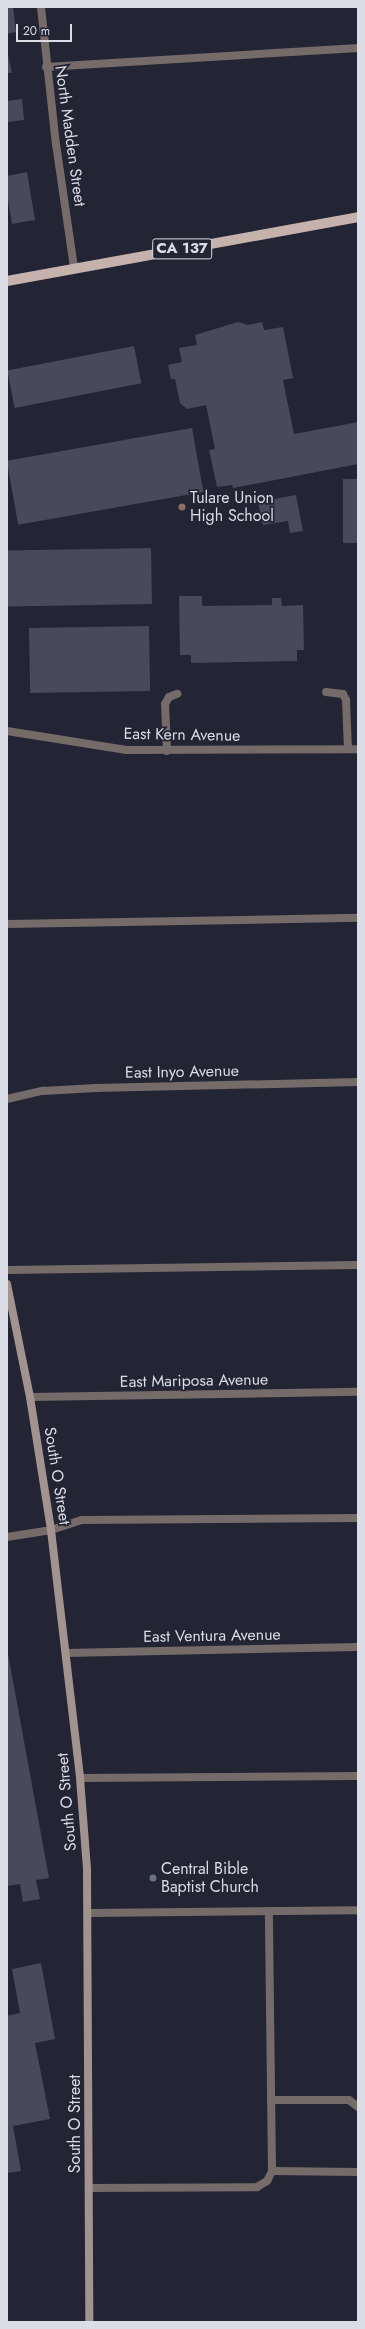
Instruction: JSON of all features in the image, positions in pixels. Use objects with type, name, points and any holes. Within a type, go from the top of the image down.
[{"type":"main road","name":"CA 137","points":[[7,281],[358,217]]},
{"type":"main road","name":"South O Street","points":[[7,1284],[30,1397],[51,1530],[80,1778],[89,1913],[89,2322]]},
{"type":"street","name":"North Madden Street","points":[[41,7],[46,68],[74,268]]},
{"type":"street","points":[[46,68],[358,48]]},
{"type":"street","points":[[326,692],[344,694],[346,700],[348,749]]},
{"type":"street","points":[[167,751],[165,704],[169,697],[177,694]]},
{"type":"street","name":"East Kern Avenue","points":[[7,731],[96,746],[167,751],[358,749]]},
{"type":"street","points":[[7,924],[358,918]]},
{"type":"street","name":"East Inyo Avenue","points":[[7,1099],[43,1091],[96,1088],[358,1082]]},
{"type":"street","points":[[7,1270],[358,1265]]},
{"type":"street","name":"East Mariposa Avenue","points":[[30,1397],[358,1392]]},
{"type":"street","points":[[7,1537],[51,1530],[82,1520],[358,1518]]},
{"type":"street","name":"East Ventura Avenue","points":[[66,1653],[358,1647]]},
{"type":"street","points":[[80,1778],[358,1776]]},
{"type":"street","points":[[89,1913],[358,1910]]},
{"type":"street","points":[[89,2188],[257,2187],[267,2181],[272,2171],[269,1911]]},
{"type":"street","points":[[271,2100],[349,2100],[358,2107]]},
{"type":"street","points":[[272,2171],[358,2172]]},
{"type":"building","points":[[13,7],[16,32],[7,34],[7,8]]},
{"type":"building","points":[[7,51],[12,73],[7,73]]},
{"type":"building","points":[[22,99],[24,120],[7,122],[7,101]]},
{"type":"building","points":[[27,172],[35,220],[12,224],[7,194],[7,176]]},
{"type":"building","points":[[238,322],[248,325],[262,322],[264,330],[283,327],[293,378],[283,380],[294,434],[358,422],[358,464],[233,488],[232,485],[217,487],[209,450],[215,449],[206,405],[187,409],[180,403],[175,379],[171,379],[168,365],[182,362],[179,348],[197,345],[195,335]]},
{"type":"building","points":[[134,346],[141,383],[15,408],[7,371]]},
{"type":"building","points":[[192,428],[203,492],[18,525],[7,461]]},
{"type":"building","points":[[343,479],[358,479],[358,543],[343,543]]},
{"type":"building","points":[[296,495],[303,531],[290,533],[288,521],[263,525],[258,502]]},
{"type":"building","points":[[151,548],[152,604],[8,607],[7,551]]},
{"type":"building","points":[[179,596],[202,596],[202,606],[272,605],[272,598],[281,598],[282,606],[303,605],[304,650],[297,650],[297,661],[191,663],[191,655],[180,655]]},
{"type":"building","points":[[149,626],[150,691],[30,693],[29,628]]},
{"type":"building","points":[[7,1648],[49,1878],[36,1880],[40,1899],[23,1902],[20,1884],[7,1886]]},
{"type":"building","points":[[41,1963],[55,2039],[35,2043],[50,2119],[13,2126],[21,2171],[7,2173],[7,2016],[20,2013],[12,1969]]},
{"type":"place","name":"Tulare Union High School","points":[[182,507]]},
{"type":"place","name":"Central Bible Baptist Church","points":[[153,1878]]}]
